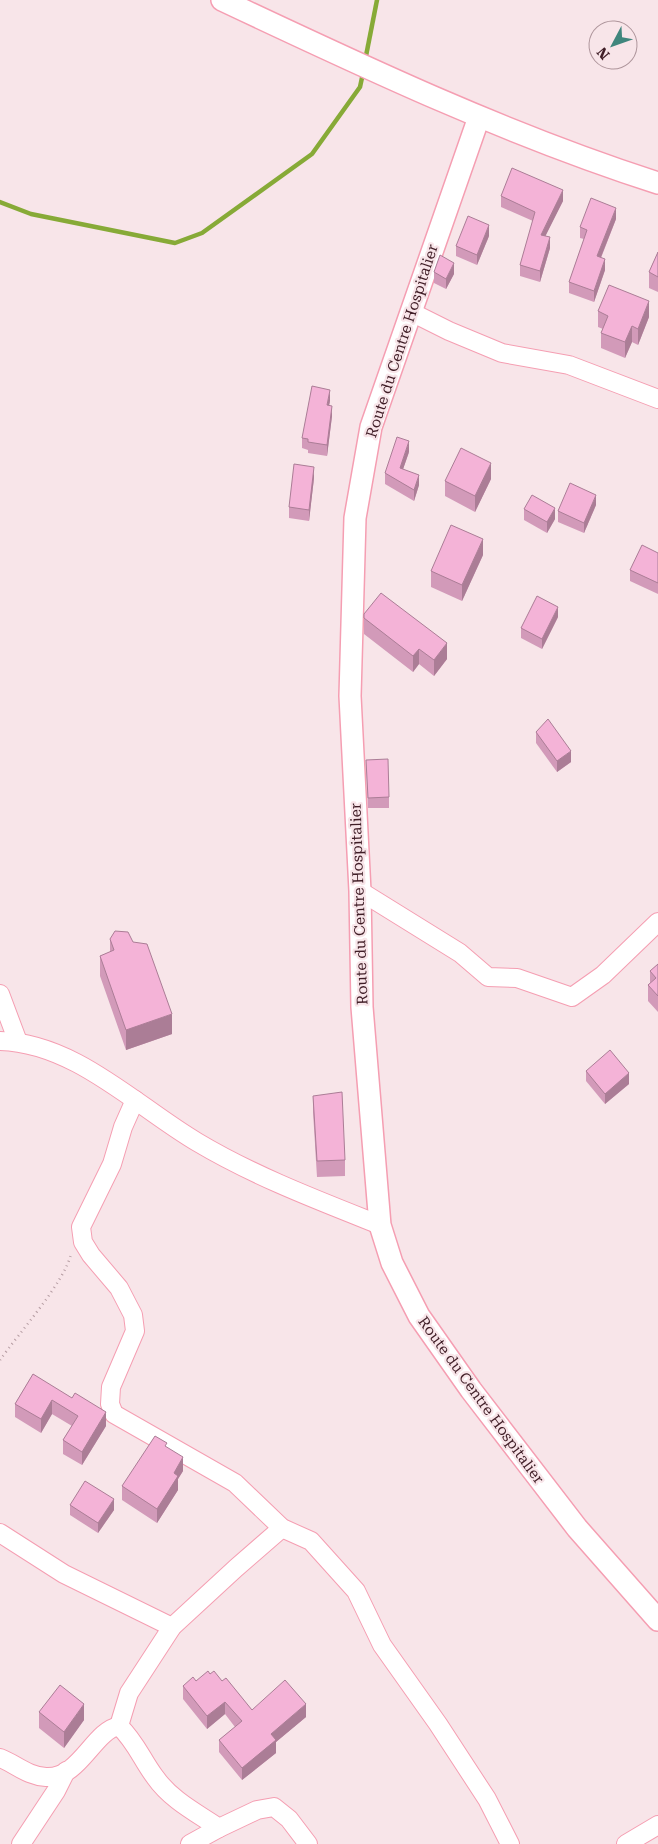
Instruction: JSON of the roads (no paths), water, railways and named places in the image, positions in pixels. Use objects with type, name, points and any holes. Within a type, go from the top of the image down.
[{"type":"street","points":[[222,0],[326,49],[479,117],[603,166],[658,183]]},
{"type":"street","name":"Route du Centre Hospitalier","points":[[479,117],[372,427],[355,518],[350,696],[360,892],[362,1007],[380,1225],[392,1263],[419,1316],[472,1390],[577,1528],[658,1620]]},
{"type":"street","points":[[411,312],[449,331],[502,353],[569,365],[658,399]]},
{"type":"street","points":[[360,892],[460,953],[488,977],[517,978],[572,997],[603,975],[658,922]]},
{"type":"street","points":[[0,994],[18,1042]]},
{"type":"street","points":[[0,1041],[18,1042],[52,1053],[99,1075],[196,1142],[279,1185],[380,1225]]},
{"type":"street","points":[[135,1100],[123,1127],[112,1164],[80,1227],[83,1242],[92,1256],[119,1288],[133,1315],[135,1331],[111,1387],[110,1404],[114,1414],[234,1483],[282,1528],[311,1541],[356,1591],[382,1645],[488,1799],[510,1844]]},
{"type":"street","points":[[120,1726],[129,1693],[172,1628],[282,1528]]},
{"type":"street","points":[[0,1533],[64,1574],[172,1628]]},
{"type":"street","points":[[0,1758],[31,1774],[47,1777],[66,1771],[82,1759],[111,1728],[120,1726]]},
{"type":"street","points":[[120,1726],[131,1737],[155,1777],[170,1795],[219,1828]]},
{"type":"street","points":[[21,1844],[56,1791],[66,1771]]},
{"type":"street","points":[[190,1844],[257,1810],[274,1807],[289,1819],[308,1844]]},
{"type":"street","points":[[626,1844],[658,1825]]},
{"type":"waterway","points":[[365,61],[377,0]]},
{"type":"waterway","points":[[0,202],[31,214],[175,243],[202,233],[312,154],[360,87],[363,73]]}]
